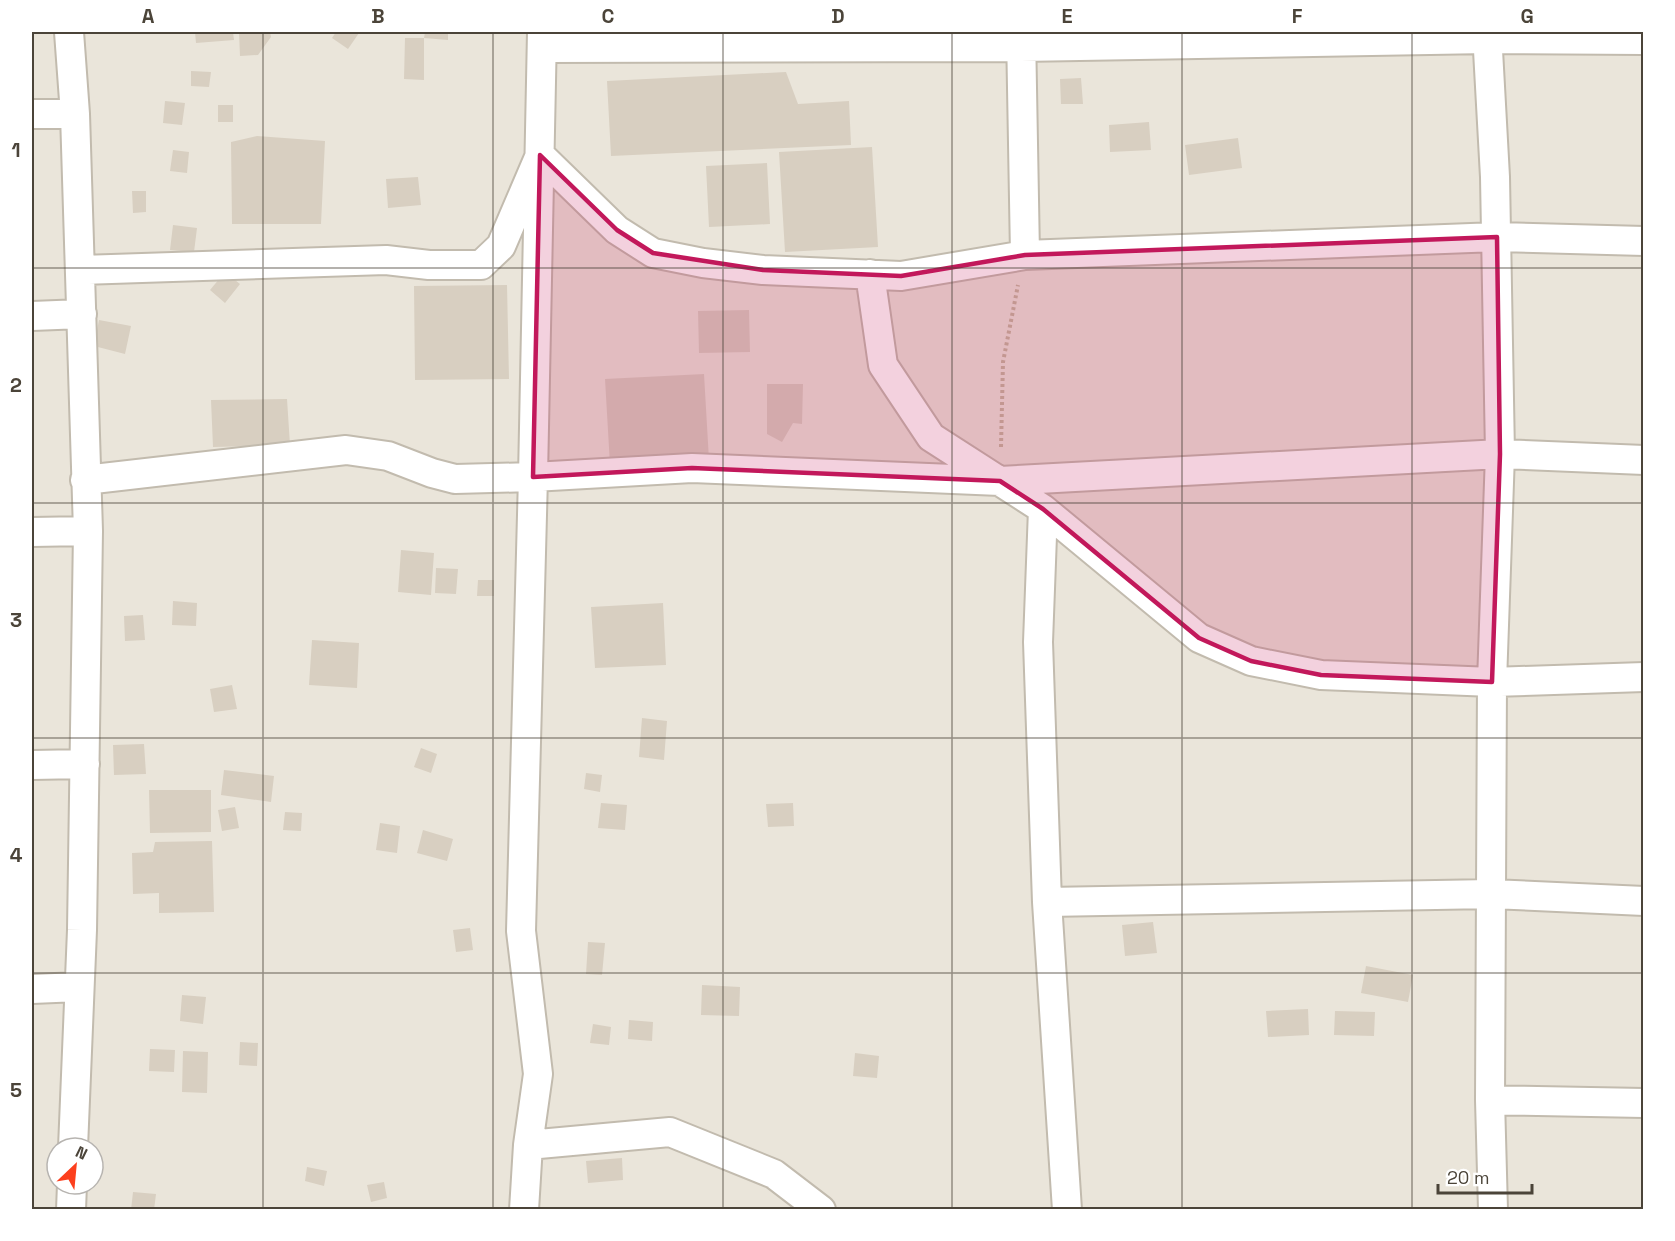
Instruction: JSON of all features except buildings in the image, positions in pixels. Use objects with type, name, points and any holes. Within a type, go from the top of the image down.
[{"type":"street","points":[[69,32],[75,114],[81,270],[88,531],[86,764],[74,1136]]},
{"type":"street","points":[[1487,35],[1497,237],[1500,454],[1492,682],[1490,1100],[1493,1209]]},
{"type":"street","points":[[524,1209],[528,1146],[538,1074],[521,931],[542,40],[1487,35],[1644,40]]},
{"type":"street","points":[[1021,39],[1025,255]]},
{"type":"street","points":[[32,114],[75,114]]},
{"type":"street","points":[[81,270],[386,260],[429,265],[481,265],[501,246],[540,155]]},
{"type":"street","points":[[540,155],[617,230],[653,253],[703,263],[763,270],[901,276],[1025,255],[1497,237],[1644,241]]},
{"type":"street","points":[[870,274],[883,364],[931,437],[1043,509],[1199,638],[1251,661],[1321,675],[1492,682],[1644,677]]},
{"type":"street","points":[[32,316],[82,314]]},
{"type":"street","points":[[85,480],[346,450],[388,456],[455,479],[692,468],[1000,481],[1500,454],[1644,460]]},
{"type":"street","points":[[1043,509],[1038,642],[1047,902],[1067,1209]]},
{"type":"street","points":[[32,532],[88,531]]},
{"type":"street","points":[[32,765],[86,764]]},
{"type":"street","points":[[1047,902],[1491,894],[1644,901]]},
{"type":"street","points":[[32,988],[79,987]]},
{"type":"street","points":[[1490,1100],[1644,1103]]},
{"type":"street","points":[[528,1146],[670,1132],[774,1174],[821,1209]]},
{"type":"path","points":[[1000,481],[1003,362],[1025,255]]},
{"type":"highlighted area","points":[[540,155],[617,230],[653,253],[763,270],[901,276],[1025,255],[1497,237],[1500,454],[1492,682],[1321,675],[1251,661],[1199,638],[1043,509],[1000,481],[692,468],[533,477]]},
{"type":"shaded area","points":[[32,32],[1643,32],[1643,1209],[32,1209]]}]
